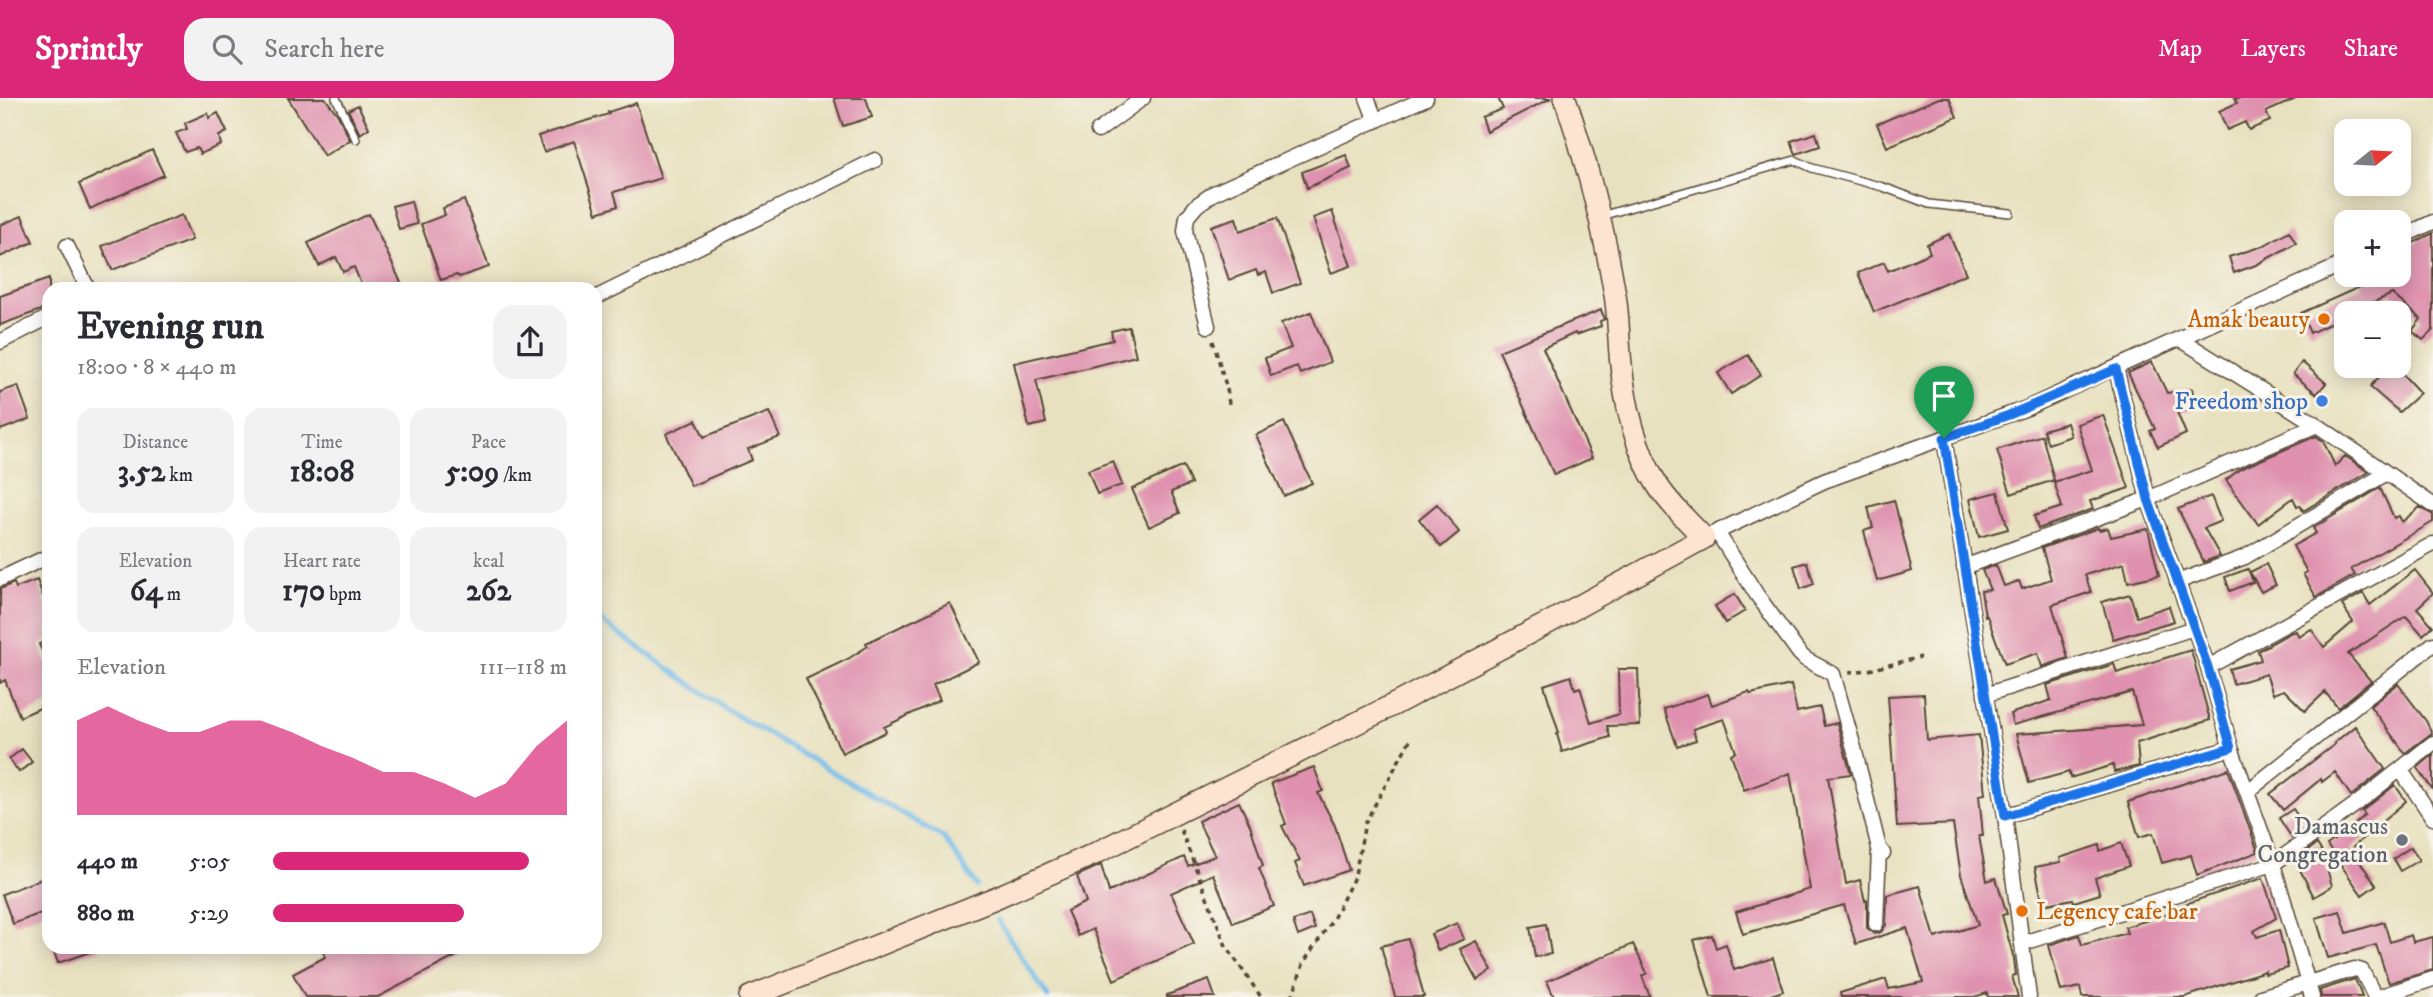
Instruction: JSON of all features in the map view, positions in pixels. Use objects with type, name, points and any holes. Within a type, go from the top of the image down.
[{"type":"street","points":[[1098,131],[1143,98]]},
{"type":"street","points":[[1367,98],[1376,121]]},
{"type":"street","points":[[1208,326],[1185,232],[1187,217],[1196,205],[1240,180],[1426,98]]},
{"type":"street","points":[[1565,98],[1600,216],[1618,310],[1623,379],[1648,467],[1667,498],[1710,535],[1799,653],[1832,674],[1881,851],[1876,924]]},
{"type":"street","points":[[602,295],[875,160]]},
{"type":"street","points":[[2411,232],[2433,222]]},
{"type":"street","points":[[67,246],[85,282]]},
{"type":"street","points":[[750,997],[1007,893],[1175,815],[1514,642],[1710,535],[1824,481],[2009,415],[2116,369],[2334,268]]},
{"type":"street","points":[[0,342],[42,321]]},
{"type":"street","points":[[2180,339],[2317,425],[2433,505]]},
{"type":"street","points":[[2116,369],[2148,499],[2208,667],[2231,748],[2273,864],[2312,997]]},
{"type":"street","points":[[1964,567],[2148,499],[2317,425]]},
{"type":"street","points":[[1944,438],[2005,816],[2029,997]]},
{"type":"street","points":[[2177,582],[2245,557],[2387,473]]},
{"type":"street","points":[[2208,667],[2433,544]]},
{"type":"street","points":[[0,579],[42,559]]},
{"type":"street","points":[[1985,695],[2194,628]]},
{"type":"street","points":[[2247,792],[2433,644]]},
{"type":"street","points":[[2023,943],[2273,864],[2433,743]]},
{"type":"street","points":[[2005,816],[2231,748]]},
{"type":"street","points":[[2400,769],[2433,818]]},
{"type":"street","points":[[2261,997],[2355,969],[2362,971],[2377,997],[2433,979]]},
{"type":"lane","points":[[336,98],[356,139]]},
{"type":"lane","points":[[1600,216],[1795,160],[1812,168],[1883,187],[1930,204],[2010,213]]},
{"type":"path","points":[[1208,326],[1229,404]]},
{"type":"path","points":[[1832,674],[1869,670],[1921,657]]},
{"type":"path","points":[[1292,997],[1304,962],[1333,919],[1355,875],[1365,823],[1410,740]]},
{"type":"path","points":[[1175,815],[1226,946],[1261,997]]},
{"type":"building","points":[[288,98],[325,98],[338,115],[350,140],[324,156]]},
{"type":"building","points":[[834,98],[866,98],[872,117],[843,126]]},
{"type":"building","points":[[1498,98],[1551,98],[1486,131],[1481,117],[1503,109]]},
{"type":"building","points":[[1939,98],[1949,98],[1957,117],[1887,147],[1877,124]]},
{"type":"building","points":[[2235,98],[2298,98],[2266,112],[2270,121],[2249,130],[2245,122],[2227,130],[2219,111],[2237,103]]},
{"type":"building","points":[[636,103],[661,178],[614,192],[618,206],[597,213],[574,141],[544,152],[538,136]]},
{"type":"building","points":[[358,105],[369,128],[360,134],[348,110]]},
{"type":"building","points":[[208,113],[209,118],[218,113],[227,132],[219,136],[221,145],[200,154],[197,148],[185,152],[176,133],[187,129],[185,123]]},
{"type":"building","points":[[1816,133],[1820,146],[1796,154],[1791,141]]},
{"type":"building","points":[[152,150],[164,175],[90,209],[79,184]]},
{"type":"building","points":[[1346,155],[1351,168],[1307,188],[1302,172]]},
{"type":"building","points":[[464,200],[489,267],[441,280],[421,224],[445,215],[443,208]]},
{"type":"building","points":[[411,201],[417,224],[399,229],[392,206]]},
{"type":"building","points":[[1332,211],[1351,266],[1331,273],[1313,218]]},
{"type":"building","points":[[369,214],[401,282],[360,282],[354,267],[343,272],[336,257],[319,266],[308,243]]},
{"type":"building","points":[[182,215],[192,240],[112,270],[102,246]]},
{"type":"building","points":[[22,216],[33,242],[0,257],[0,225]]},
{"type":"building","points":[[1236,218],[1240,231],[1277,218],[1300,283],[1273,293],[1266,272],[1258,275],[1256,270],[1229,280],[1211,226]]},
{"type":"building","points":[[2289,231],[2296,243],[2256,265],[2234,273],[2229,257],[2263,246]]},
{"type":"building","points":[[2433,233],[2433,330],[2423,340],[2412,331],[2421,319],[2411,310],[2411,301],[2400,301],[2392,294],[2376,301],[2334,301],[2334,322],[2310,333],[2301,313],[2360,287],[2411,287],[2411,244]]},
{"type":"building","points":[[1949,234],[1966,274],[1874,312],[1858,273],[1884,262],[1888,271],[1930,253],[1927,244]]},
{"type":"building","points":[[49,279],[49,282],[42,282],[42,310],[0,325],[0,296]]},
{"type":"building","points":[[1601,310],[1605,319],[1600,321],[1601,326],[1576,335],[1575,333],[1543,348],[1592,458],[1554,475],[1499,351]]},
{"type":"building","points":[[1311,312],[1330,362],[1300,374],[1297,366],[1271,376],[1265,358],[1291,348],[1281,323]]},
{"type":"building","points":[[1129,327],[1136,356],[1036,380],[1046,423],[1029,427],[1014,363],[1113,340],[1111,331]]},
{"type":"building","points":[[1748,355],[1761,375],[1731,394],[1718,373]]},
{"type":"building","points":[[2152,362],[2167,393],[2192,389],[2196,409],[2177,412],[2186,434],[2158,447],[2150,431],[2155,429],[2128,373]]},
{"type":"building","points":[[2302,362],[2326,383],[2317,394],[2293,374]]},
{"type":"building","points":[[2378,378],[2406,378],[2420,393],[2399,412],[2370,387]]},
{"type":"building","points":[[18,386],[30,419],[0,430],[0,392]]},
{"type":"building","points":[[769,412],[780,437],[748,449],[752,460],[691,486],[666,434],[696,420],[704,437]]},
{"type":"building","points":[[2103,415],[2129,488],[2090,501],[2093,509],[2038,529],[2034,516],[2062,507],[2054,482],[2092,470],[2077,424]]},
{"type":"building","points":[[1284,422],[1312,483],[1284,496],[1256,435]]},
{"type":"building","points":[[2067,423],[2071,436],[2048,444],[2043,430]]},
{"type":"building","points":[[2042,435],[2054,480],[2011,494],[1997,450]]},
{"type":"building","points":[[2316,436],[2323,441],[2335,466],[2345,456],[2369,472],[2303,511],[2293,498],[2258,524],[2226,480],[2240,469]]},
{"type":"building","points":[[1113,461],[1122,485],[1097,494],[1088,470]]},
{"type":"building","points":[[1183,466],[1191,484],[1171,492],[1180,513],[1149,527],[1132,489]]},
{"type":"building","points":[[2380,488],[2394,518],[2399,516],[2402,522],[2420,507],[2433,515],[2433,522],[2351,569],[2355,575],[2316,597],[2303,574],[2307,572],[2293,546],[2316,533],[2313,528]]},
{"type":"building","points":[[1998,492],[2008,529],[1979,537],[1970,499]]},
{"type":"building","points":[[2211,496],[2221,521],[2204,528],[2220,556],[2204,562],[2178,509]]},
{"type":"building","points":[[1894,500],[1912,571],[1877,581],[1864,531],[1873,528],[1868,507]]},
{"type":"building","points":[[1437,504],[1459,532],[1441,547],[1419,519]]},
{"type":"building","points":[[2098,528],[2108,528],[2111,537],[2148,529],[2159,575],[2128,582],[2124,563],[2085,575],[2091,592],[2052,605],[2068,658],[2042,667],[2038,653],[2005,664],[1985,616],[1981,591],[1990,590],[1982,570],[1996,565],[2004,586],[2019,581],[2022,589],[2051,579],[2042,548]]},
{"type":"building","points":[[1807,562],[1814,584],[1801,589],[1794,566]]},
{"type":"building","points":[[2266,564],[2276,585],[2261,592],[2250,572]]},
{"type":"building","points":[[2248,569],[2253,582],[2230,591],[2225,577]]},
{"type":"building","points":[[2415,570],[2433,593],[2417,608],[2433,626],[2423,635],[2406,616],[2348,654],[2371,681],[2338,708],[2325,692],[2305,711],[2284,690],[2273,694],[2266,674],[2233,684],[2229,669],[2261,660],[2258,651],[2290,633],[2296,631],[2299,637],[2311,629],[2324,647],[2353,622],[2342,605],[2363,593],[2370,605]]},
{"type":"building","points":[[37,580],[42,593],[42,643],[39,644],[42,651],[42,707],[20,717],[5,680],[0,683],[0,589],[14,583],[16,588]]},
{"type":"building","points":[[1735,594],[1745,611],[1725,623],[1715,606]]},
{"type":"building","points":[[2130,594],[2137,617],[2169,606],[2174,621],[2113,639],[2102,602]]},
{"type":"building","points":[[950,603],[979,662],[933,685],[940,700],[884,727],[886,732],[842,753],[806,679],[848,659],[868,646],[866,643]]},
{"type":"building","points":[[2191,650],[2210,720],[2137,743],[2139,766],[2114,772],[2113,765],[2070,778],[2069,772],[2029,783],[2016,734],[2142,725],[2132,692],[2013,725],[2010,714],[2051,700],[2047,685],[2114,664],[2117,673]]},
{"type":"building","points":[[1618,669],[1638,669],[1640,725],[1607,726],[1610,737],[1562,752],[1544,685],[1571,676],[1575,689],[1580,687],[1591,723],[1619,714]]},
{"type":"building","points":[[2398,684],[2432,733],[2405,753],[2370,706]]},
{"type":"building","points":[[1791,685],[1797,712],[1820,707],[1824,726],[1837,723],[1851,774],[1828,777],[1846,884],[1860,880],[1865,901],[1867,900],[1867,928],[1875,934],[1881,932],[1886,925],[1887,895],[1920,886],[1935,938],[1978,925],[1961,875],[1953,824],[1897,827],[1888,696],[1924,694],[1927,740],[1979,735],[1985,794],[1979,795],[1983,836],[1979,836],[1987,881],[1996,878],[2007,914],[2002,915],[2014,959],[2016,975],[2012,976],[2018,997],[1988,997],[1987,993],[1974,997],[1841,997],[1840,993],[1886,979],[1889,989],[1923,982],[1907,928],[1856,944],[1844,905],[1743,934],[1736,912],[1810,889],[1790,773],[1744,790],[1731,754],[1736,752],[1724,719],[1693,729],[1696,740],[1677,746],[1664,709],[1708,694],[1712,705],[1749,692],[1750,694]]},
{"type":"building","points":[[2355,726],[2385,769],[2351,796],[2335,772],[2322,782],[2321,779],[2283,810],[2270,794]]},
{"type":"building","points":[[22,749],[32,762],[19,772],[9,759]]},
{"type":"building","points":[[2433,755],[2433,790],[2417,768]]},
{"type":"building","points":[[1314,767],[1323,791],[1318,793],[1335,826],[1349,870],[1304,886],[1295,863],[1300,861],[1282,826],[1286,824],[1271,783]]},
{"type":"building","points":[[2228,769],[2258,852],[2197,875],[2191,855],[2162,863],[2153,833],[2139,837],[2128,802]]},
{"type":"building","points":[[2395,785],[2406,801],[2351,849],[2376,885],[2362,895],[2327,845],[2352,827],[2365,815],[2362,811]]},
{"type":"building","points":[[1239,802],[1250,825],[1263,866],[1259,868],[1274,906],[1233,923],[1213,874],[1171,893],[1194,944],[1114,980],[1093,929],[1078,936],[1067,911],[1086,902],[1077,876],[1101,865],[1109,892],[1184,857],[1188,866],[1215,856],[1198,821]]},
{"type":"building","points":[[2293,809],[2306,828],[2292,838],[2279,818]]},
{"type":"building","points":[[2121,843],[2129,866],[2095,878],[2100,894],[2074,902],[2073,899],[2043,905],[2035,867],[2061,862],[2060,858],[2099,845],[2100,851]]},
{"type":"building","points":[[2317,844],[2332,886],[2314,897],[2295,860]]},
{"type":"building","points":[[2411,847],[2419,860],[2400,871],[2393,859]]},
{"type":"building","points":[[2263,878],[2276,918],[2254,931],[2257,937],[2279,930],[2288,968],[2265,974],[2265,971],[2185,997],[2082,997],[2080,987],[2061,991],[2049,945],[2079,935],[2082,945],[2127,933],[2125,927],[2175,912],[2173,908]]},
{"type":"building","points":[[42,879],[42,913],[13,924],[2,894]]},
{"type":"building","points":[[2340,911],[2347,933],[2384,922],[2390,942],[2411,935],[2413,942],[2433,937],[2433,970],[2389,983],[2376,945],[2328,958],[2316,918]]},
{"type":"building","points":[[1310,915],[1315,929],[1298,936],[1293,921]]},
{"type":"building","points":[[1457,923],[1464,939],[1438,951],[1431,934]]},
{"type":"building","points":[[1546,924],[1551,954],[1535,957],[1530,927]]},
{"type":"building","points":[[1712,935],[1716,948],[1726,944],[1734,970],[1773,958],[1783,991],[1765,997],[1711,997],[1694,940]]},
{"type":"building","points":[[1408,939],[1424,997],[1395,997],[1381,946]]},
{"type":"building","points":[[1476,941],[1492,971],[1477,980],[1460,949]]},
{"type":"building","points":[[1633,944],[1647,973],[1642,976],[1650,997],[1554,997],[1547,981]]},
{"type":"building","points":[[55,954],[84,954],[58,963]]},
{"type":"building","points":[[324,954],[461,954],[378,997],[305,997],[293,974],[325,957]]},
{"type":"building","points":[[2355,979],[2362,997],[2321,997],[2320,990]]},
{"type":"building","points":[[1209,980],[1215,997],[1167,997],[1167,995]]},
{"type":"waterway","points":[[602,622],[726,709],[944,838],[977,886]]},
{"type":"waterway","points":[[997,919],[1048,997]]},
{"type":"place","name":"Amak beauty","points":[[2324,319]]},
{"type":"place","name":"Freedom shop","points":[[2322,401]]},
{"type":"place","name":"Damascus Congregation","points":[[2402,840]]},
{"type":"place","name":"Legency cafe bar","points":[[2022,911]]},
{"type":"route","points":[[2116,369],[2148,499],[2208,667],[2231,748],[2005,816],[1944,438],[2009,415],[2116,369]]}]
